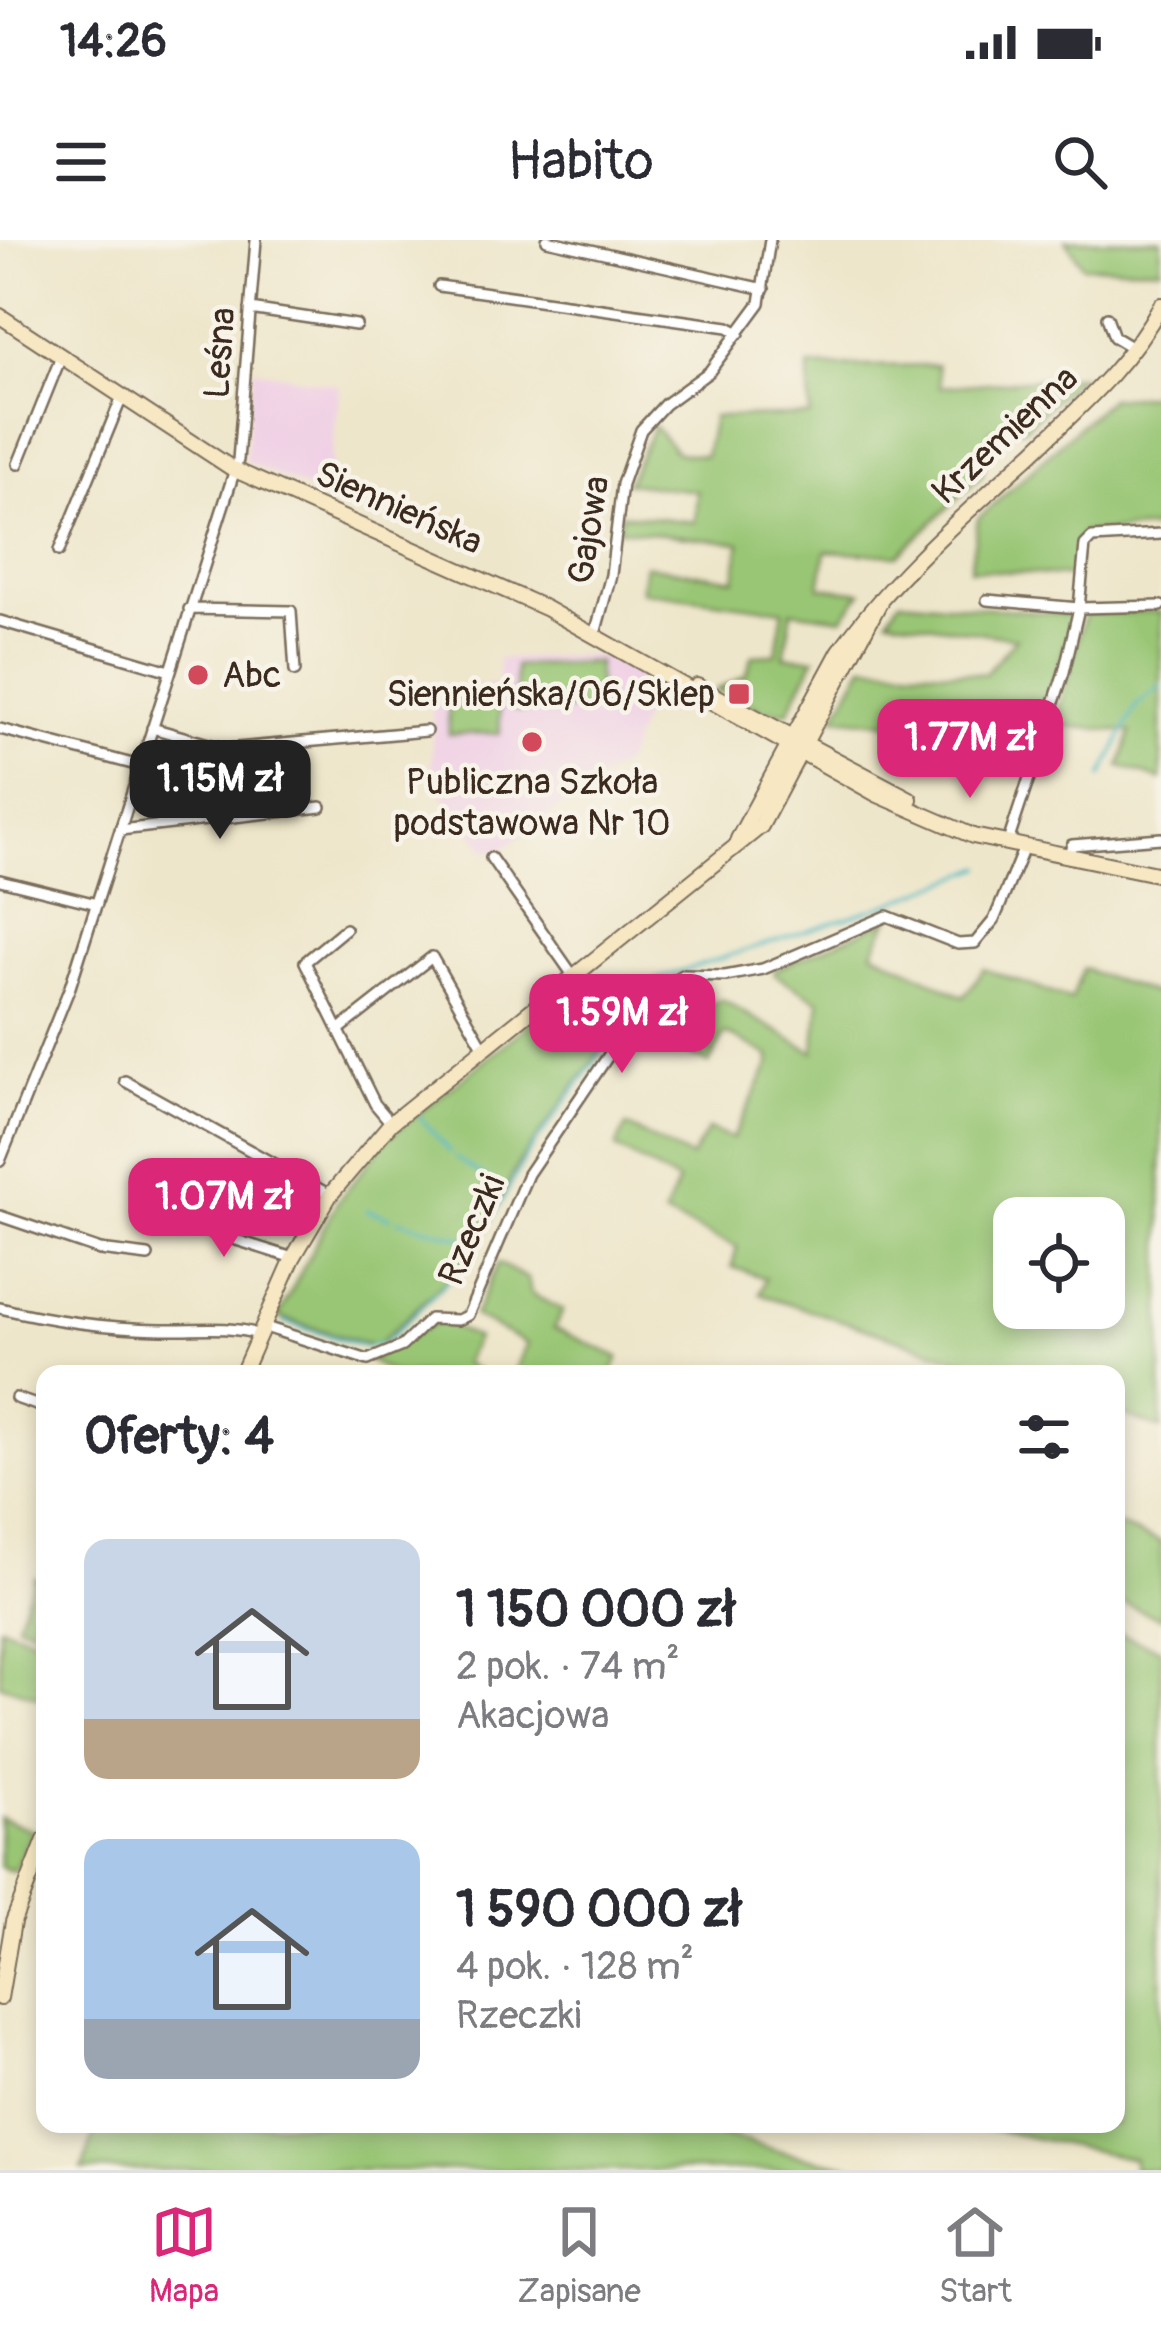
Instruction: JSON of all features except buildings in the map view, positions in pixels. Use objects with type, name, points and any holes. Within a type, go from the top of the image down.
[{"type":"main road","name":"Krzemienna","points":[[798,745],[838,652],[930,545],[1096,392],[1134,349],[1161,305]]},
{"type":"main road","name":"Siennieńska","points":[[0,316],[233,469],[491,582],[955,830],[1161,874]]},
{"type":"main road","points":[[246,1365],[293,1258],[330,1195],[391,1124],[732,848],[798,745]]},
{"type":"main road","points":[[0,1998],[13,1922],[36,1863]]},
{"type":"street","name":"Leśna","points":[[0,1161],[59,1016],[97,904],[233,469],[241,440],[256,240]]},
{"type":"street","points":[[547,240],[764,289]]},
{"type":"street","name":"Gajowa","points":[[595,634],[610,575],[626,468],[641,430],[665,404],[709,372],[760,303],[770,240]]},
{"type":"street","points":[[439,286],[652,314],[739,333]]},
{"type":"street","points":[[250,309],[356,325]]},
{"type":"street","points":[[1107,317],[1114,337],[1134,349]]},
{"type":"street","points":[[18,464],[61,357]]},
{"type":"street","points":[[59,551],[122,397]]},
{"type":"street","points":[[1009,842],[1046,735],[1079,608],[1088,541],[1161,533]]},
{"type":"street","points":[[987,600],[1079,608],[1161,606]]},
{"type":"street","points":[[189,609],[291,611],[296,671]]},
{"type":"street","points":[[0,621],[170,671]]},
{"type":"street","points":[[152,728],[226,749],[426,731]]},
{"type":"street","points":[[0,730],[140,766]]},
{"type":"street","points":[[970,735],[1046,735]]},
{"type":"street","points":[[120,830],[321,807]]},
{"type":"street","name":"Siennieńska","points":[[1070,854],[1072,845],[1161,838]]},
{"type":"street","name":"Rzeczki","points":[[0,1308],[78,1324],[260,1330],[368,1360],[402,1346],[430,1319],[458,1320],[468,1315],[529,1174],[619,1040],[658,993],[682,975],[725,976],[763,969],[887,916],[958,944],[975,943],[994,920],[1025,844]]},
{"type":"street","points":[[491,858],[619,1040]]},
{"type":"street","points":[[0,880],[97,904]]},
{"type":"street","points":[[346,929],[305,962],[375,1103],[391,1124]]},
{"type":"street","points":[[340,1029],[432,957],[484,1048]]},
{"type":"street","points":[[125,1081],[330,1195]]},
{"type":"street","points":[[0,1216],[100,1250],[148,1256]]},
{"type":"street","points":[[170,1220],[293,1258]]},
{"type":"street","points":[[16,1398],[36,1405]]},
{"type":"shaded area","points":[[253,369],[340,386],[327,498],[245,461]]},
{"type":"shaded area","name":"Publiczna Szkoła podstawowa Nr 10","points":[[603,655],[655,683],[626,761],[499,852],[486,850],[432,781],[432,687],[498,685],[498,659]]},
{"type":"green space","points":[[1066,240],[1161,240],[1160,268],[1083,266]]},
{"type":"green space","points":[[937,365],[940,387],[1080,376],[1025,428],[991,430],[982,475],[898,555],[826,551],[820,587],[862,592],[842,618],[792,611],[784,656],[815,658],[788,712],[765,710],[716,690],[746,675],[753,655],[776,654],[783,610],[641,591],[645,565],[735,579],[740,543],[619,529],[621,514],[695,522],[697,491],[627,483],[654,426],[676,452],[705,456],[713,417],[810,416],[809,367]]},
{"type":"green space","points":[[1161,394],[1161,528],[1082,533],[1076,544],[1075,577],[970,569],[978,519],[1110,398]]},
{"type":"green space","points":[[900,600],[1073,615],[1043,724],[968,730],[835,717],[864,665],[985,674],[1016,638],[888,618]]},
{"type":"green space","points":[[1161,611],[1161,780],[1120,766],[1131,732],[1055,725],[1085,614]]},
{"type":"green space","points":[[597,662],[599,708],[516,711],[515,666]]},
{"type":"green space","points":[[499,698],[500,733],[449,734],[448,700]]},
{"type":"green space","points":[[889,919],[873,951],[964,997],[984,969],[1071,1000],[1083,969],[1161,996],[1161,1429],[1125,1415],[1125,1365],[977,1365],[760,1294],[765,1278],[732,1267],[737,1247],[664,1215],[678,1182],[616,1148],[626,1126],[691,1158],[708,1129],[732,1139],[770,1064],[770,1056],[725,1033],[709,1064],[668,1042],[709,1005],[722,1000],[814,1052],[820,1001],[775,975],[775,970]]},
{"type":"green space","points":[[563,997],[607,1042],[517,1166],[459,1269],[378,1344],[278,1317],[337,1202],[387,1139]]},
{"type":"green space","points":[[498,1263],[528,1279],[531,1294],[563,1310],[554,1328],[619,1357],[616,1365],[517,1365],[527,1344],[474,1316]]},
{"type":"green space","points":[[434,1323],[445,1323],[476,1338],[464,1363],[467,1365],[377,1365],[368,1360]]},
{"type":"green space","points":[[1125,1528],[1161,1542],[1161,1618],[1125,1604]]},
{"type":"green space","points":[[34,1577],[36,1578],[36,1629],[17,1623]]},
{"type":"green space","points":[[0,1626],[36,1638],[36,1696],[0,1684]]},
{"type":"green space","points":[[1125,1636],[1161,1649],[1161,2170],[1133,2170],[1134,2159],[1011,2133],[1125,2133]]},
{"type":"green space","points":[[0,1818],[33,1830],[14,1871],[0,1867]]},
{"type":"green space","points":[[95,2133],[717,2133],[868,2170],[82,2170]]},
{"type":"waterway","points":[[1102,777],[1136,706],[1161,686]]},
{"type":"waterway","points":[[617,1031],[655,980],[891,903],[983,867]]},
{"type":"waterway","points":[[284,1322],[365,1347],[387,1341],[471,1258],[527,1155],[609,1042]]},
{"type":"waterway","points":[[419,1116],[450,1152]]},
{"type":"waterway","points":[[456,1158],[495,1184]]},
{"type":"waterway","points":[[367,1210],[391,1218]]},
{"type":"waterway","points":[[398,1220],[466,1239]]},
{"type":"place","name":"Abc","points":[[198,675]]},
{"type":"place","name":"Siennieńska/06/Sklep","points":[[739,694]]},
{"type":"place","name":"Publiczna Szkoła podstawowa Nr 10","points":[[532,742]]}]
